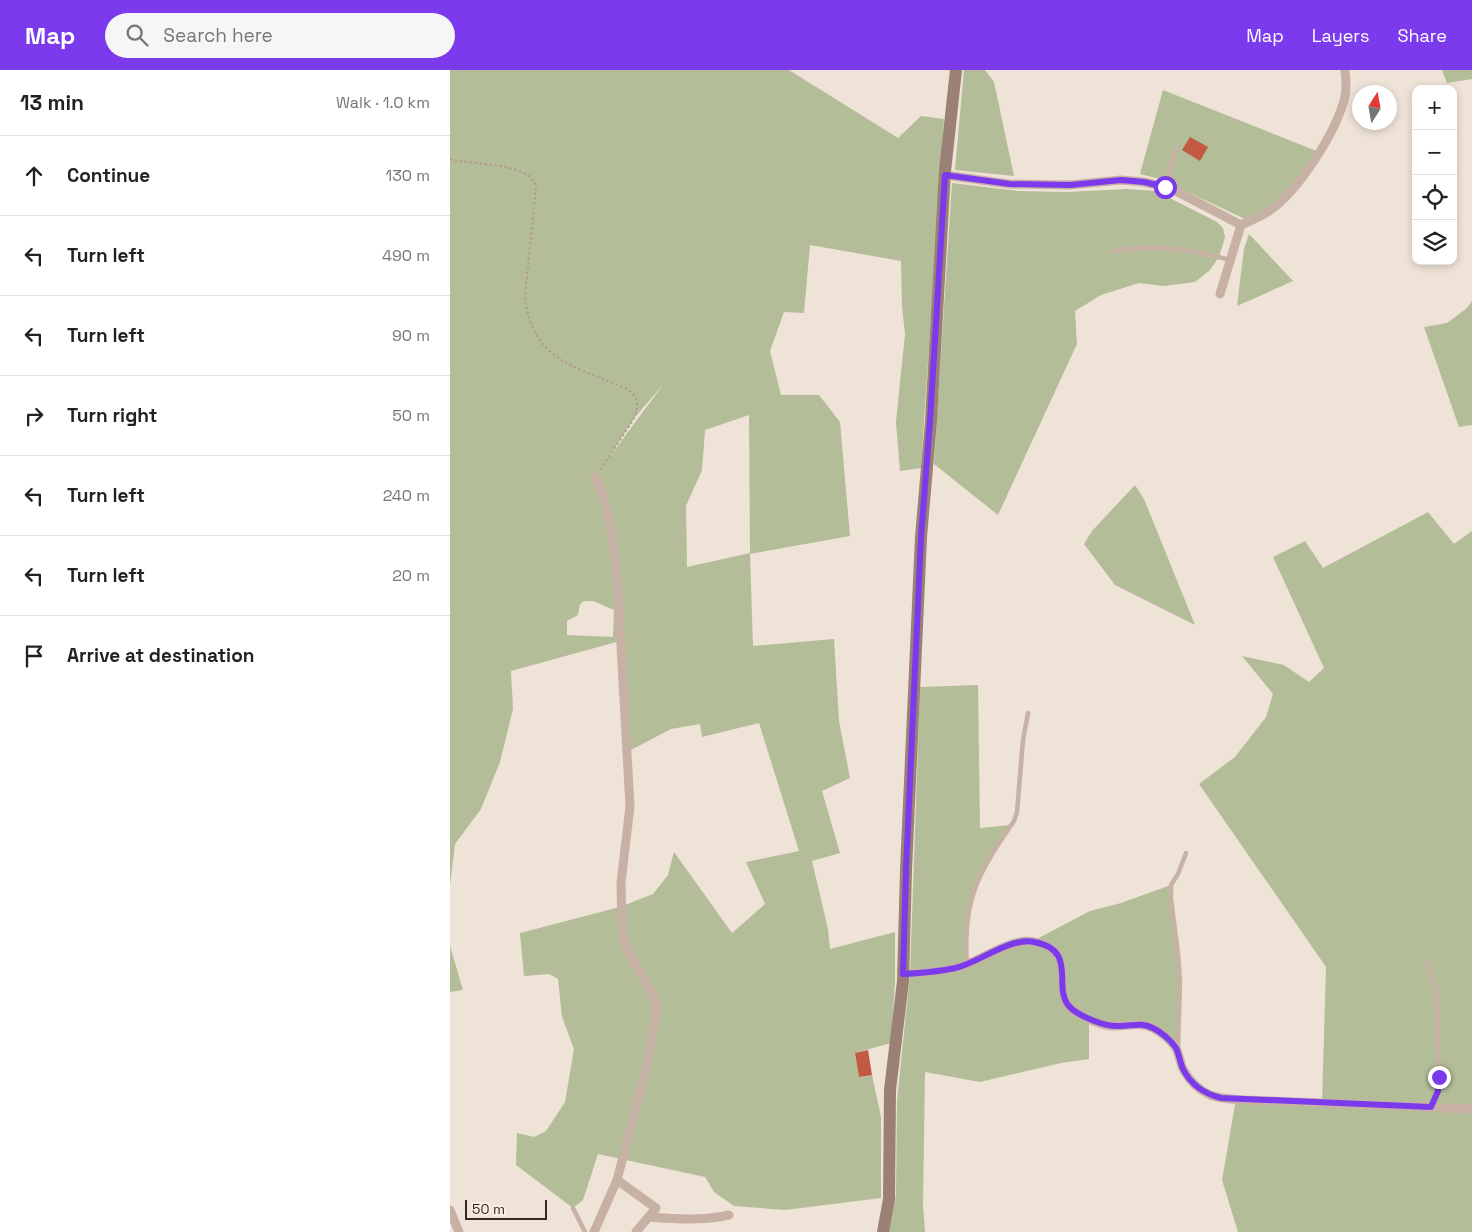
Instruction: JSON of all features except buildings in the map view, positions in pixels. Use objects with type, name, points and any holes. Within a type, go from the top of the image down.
[{"type":"street","points":[[883,1232],[889,1199],[890,1090],[903,974],[921,537],[945,175],[956,70]]},
{"type":"street","points":[[1220,294],[1241,225],[1269,211],[1287,195],[1309,168],[1330,135],[1345,96],[1345,70]]},
{"type":"street","points":[[945,175],[1010,184],[1070,185],[1121,180],[1144,182],[1165,187],[1241,225]]},
{"type":"street","points":[[594,1232],[617,1180],[648,1064],[656,1014],[653,995],[629,953],[624,942],[622,928],[621,883],[630,806],[617,575],[602,491],[595,477]]},
{"type":"street","points":[[903,974],[936,971],[967,964],[1017,942],[1033,941],[1050,948],[1060,961],[1063,970],[1065,1000],[1073,1009],[1102,1024],[1111,1026],[1136,1024],[1152,1027],[1176,1048],[1184,1069],[1195,1085],[1212,1096],[1221,1098],[1472,1109]]},
{"type":"street","points":[[617,1180],[656,1208],[636,1232]]},
{"type":"street","points":[[450,1210],[459,1232]]},
{"type":"street","points":[[648,1217],[708,1219],[729,1215]]},
{"type":"lane","points":[[1165,187],[1176,148]]},
{"type":"lane","points":[[1112,252],[1128,248],[1148,247],[1204,253],[1230,260]]},
{"type":"lane","points":[[967,964],[966,933],[971,897],[981,873],[1014,821],[1017,812],[1023,740],[1028,713]]},
{"type":"lane","points":[[1178,1055],[1180,982],[1171,885],[1178,874],[1186,853]]},
{"type":"lane","points":[[1427,963],[1436,991],[1439,1042],[1438,1091],[1431,1107]]},
{"type":"lane","points":[[573,1208],[585,1232]]},
{"type":"path","points":[[450,159],[510,168],[523,172],[532,178],[536,187],[525,297],[527,312],[532,326],[549,352],[559,360],[625,388],[632,392],[636,399],[638,408],[635,417],[595,477]]},
{"type":"green space","points":[[450,70],[789,70],[898,138],[921,116],[944,119],[921,468],[900,471],[896,422],[905,334],[901,261],[810,245],[804,313],[784,312],[770,351],[781,395],[819,395],[840,422],[850,536],[750,554],[753,646],[834,639],[839,721],[850,778],[822,791],[840,853],[812,861],[828,929],[830,949],[895,932],[895,983],[891,1043],[855,1053],[859,1077],[872,1075],[881,1117],[881,1198],[785,1210],[734,1206],[714,1192],[705,1177],[598,1154],[583,1200],[573,1208],[516,1165],[517,1133],[534,1137],[546,1131],[565,1102],[574,1049],[562,1017],[558,979],[549,974],[524,976],[520,933],[620,907],[653,894],[668,875],[674,852],[732,933],[765,904],[746,862],[799,851],[759,723],[702,737],[700,724],[671,729],[627,752],[620,641],[511,671],[513,709],[500,762],[481,809],[455,844],[450,885]],"holes":[[[663,385],[607,460],[635,417]],[[749,415],[750,553],[687,567],[686,506],[702,470],[705,430]],[[584,601],[593,601],[614,610],[613,637],[567,635],[567,621],[578,615],[580,604]]]},
{"type":"green space","points":[[964,70],[985,70],[994,82],[1014,176],[955,170]]},
{"type":"green space","points":[[1442,70],[1472,70],[1472,79],[1447,83]]},
{"type":"green space","points":[[1163,90],[1319,152],[1287,195],[1249,221],[1160,179],[1140,174]]},
{"type":"green space","points":[[952,183],[1019,191],[1067,192],[1126,189],[1156,191],[1217,222],[1223,228],[1225,237],[1219,257],[1210,270],[1195,282],[1163,286],[1139,283],[1101,295],[1075,311],[1077,344],[998,515],[934,464]]},
{"type":"green space","points":[[1249,234],[1293,281],[1237,306],[1244,249]]},
{"type":"green space","points":[[1472,301],[1472,425],[1459,427],[1424,327],[1447,323],[1467,308]]},
{"type":"green space","points":[[1135,485],[1144,499],[1195,625],[1115,585],[1084,544],[1092,531]]},
{"type":"green space","points":[[1428,512],[1454,544],[1472,531],[1472,1232],[1238,1232],[1222,1180],[1236,1099],[1322,1103],[1326,967],[1199,784],[1235,757],[1266,717],[1273,694],[1242,656],[1284,665],[1309,682],[1324,668],[1273,557],[1305,541],[1323,568]]},
{"type":"green space","points":[[978,685],[980,828],[1011,825],[981,873],[967,915],[967,964],[1033,941],[1090,911],[1121,903],[1171,885],[1178,953],[1178,1055],[1151,1027],[1121,1026],[1089,1019],[1089,1059],[1061,1063],[980,1082],[925,1072],[923,1205],[925,1232],[888,1232],[896,1195],[897,1101],[910,974],[920,687]]},
{"type":"green space","points":[[450,946],[463,990],[450,992]]},
{"type":"route","points":[[1165,187],[1144,182],[1121,180],[1070,185],[1010,184],[945,175],[921,537],[902,950],[903,974],[927,973],[959,967],[1017,942],[1033,941],[1042,944],[1050,948],[1060,961],[1063,970],[1063,990],[1068,1005],[1080,1014],[1102,1024],[1111,1026],[1136,1024],[1152,1027],[1176,1048],[1188,1078],[1202,1091],[1221,1098],[1431,1107],[1438,1091],[1439,1077]]}]
